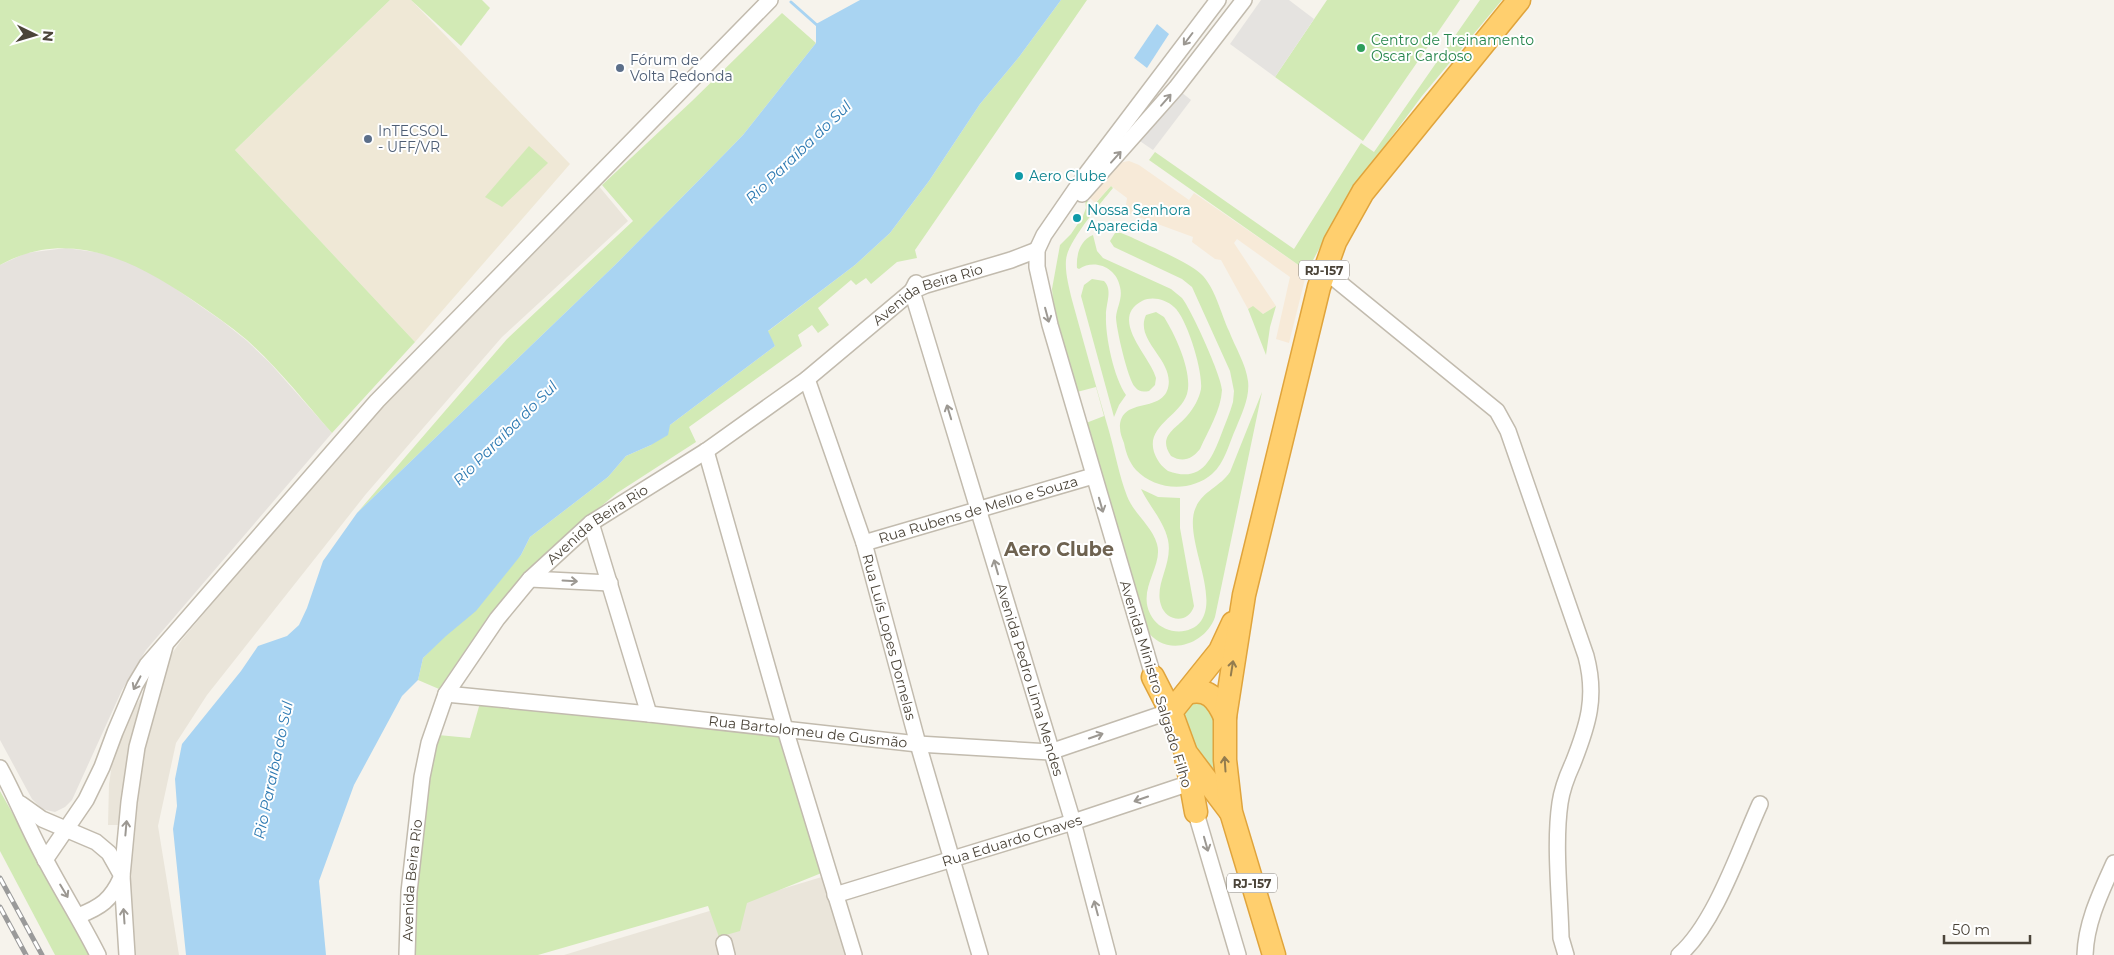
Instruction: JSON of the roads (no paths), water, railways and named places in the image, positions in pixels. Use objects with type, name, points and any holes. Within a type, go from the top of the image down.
[{"type":"highway","name":"RJ-157","points":[[1274,955],[1231,812],[1225,760],[1225,716],[1244,595],[1324,270],[1342,229],[1363,192],[1519,0]]},
{"type":"highway","points":[[1168,712],[1187,693],[1222,646],[1244,595]]},
{"type":"highway","points":[[1153,677],[1186,753],[1231,812]]},
{"type":"highway","points":[[1187,693],[1198,691],[1210,694],[1220,706],[1225,716]]},
{"type":"highway","points":[[1186,753],[1196,812]]},
{"type":"street","name":"Avenida Ministro Salgado Filho","points":[[1153,677],[1050,325],[1037,267],[1037,250],[1044,235],[1084,177],[1218,0]]},
{"type":"street","points":[[1011,260],[1028,262],[1037,267],[1075,203],[1176,88],[1244,0]]},
{"type":"street","points":[[45,860],[86,800],[98,776],[135,685],[147,666],[377,401],[766,4]]},
{"type":"street","name":"Avenida Beira Rio","points":[[407,955],[409,892],[422,777],[429,743],[446,694],[498,619],[530,579],[591,524],[706,450],[807,379],[915,285],[926,285],[1011,260],[1037,250]]},
{"type":"street","points":[[1324,270],[1497,411],[1506,424],[1524,474],[1586,656],[1591,682],[1591,704],[1588,723],[1566,778],[1560,804],[1558,830],[1561,938],[1566,955]]},
{"type":"street","name":"Avenida Pedro Lima Mendes","points":[[915,285],[1050,752],[1073,822],[1108,955]]},
{"type":"street","name":"Rua Luís Lopes Dornelas","points":[[807,379],[864,543],[918,744],[980,955]]},
{"type":"street","points":[[706,450],[785,729],[854,955]]},
{"type":"street","name":"Rua Rubens de Mello e Souza","points":[[864,543],[1093,476]]},
{"type":"street","points":[[591,524],[650,714]]},
{"type":"street","points":[[530,579],[610,583]]},
{"type":"street","points":[[127,955],[122,876],[128,802],[137,747],[166,645]]},
{"type":"street","name":"Rua Bartolomeu de Gusmão","points":[[446,694],[650,714],[918,744],[1050,752],[1168,712]]},
{"type":"street","name":"Avenida Ministro Salgado Filho","points":[[1168,712],[1187,784],[1238,955]]},
{"type":"street","points":[[0,768],[18,801],[45,860],[78,916],[98,955]]},
{"type":"street","name":"Rua Eduardo Chaves","points":[[835,895],[1073,822],[1187,784]]},
{"type":"street","points":[[18,801],[37,816],[96,842],[109,853],[122,876]]},
{"type":"street","points":[[1679,955],[1696,936],[1715,906],[1760,804]]},
{"type":"street","points":[[2085,955],[2085,944],[2093,912],[2114,862]]},
{"type":"street","points":[[78,916],[103,904],[114,893],[122,876]]},
{"type":"water","name":"Rio Paraíba do Sul","points":[[860,0],[1061,0],[1019,57],[980,104],[929,181],[890,233],[855,265],[768,331],[775,346],[670,425],[668,435],[626,456],[608,477],[530,537],[521,555],[476,611],[423,658],[418,680],[402,696],[354,785],[319,881],[326,955],[186,955],[173,829],[177,806],[175,779],[182,744],[241,671],[258,646],[287,636],[299,625],[307,608],[323,561],[357,513],[615,265],[743,135],[816,43],[816,24]]},
{"type":"water","points":[[1157,24],[1169,34],[1147,68],[1134,58]]},
{"type":"waterway","points":[[791,2],[818,26]]},
{"type":"railway","points":[[0,878],[42,955]]},
{"type":"railway","points":[[0,907],[26,955]]},
{"type":"place","name":"Centro de Treinamento Oscar Cardoso","points":[[1361,48]]},
{"type":"place","name":"Fórum de Volta Redonda","points":[[620,68]]},
{"type":"place","name":"InTECSOL - UFF/VR","points":[[368,139]]},
{"type":"place","name":"Aero Clube","points":[[1019,176]]},
{"type":"place","name":"Nossa Senhora Aparecida","points":[[1077,218]]},
{"type":"district","name":"Aero Clube","points":[[1059,549]]}]
